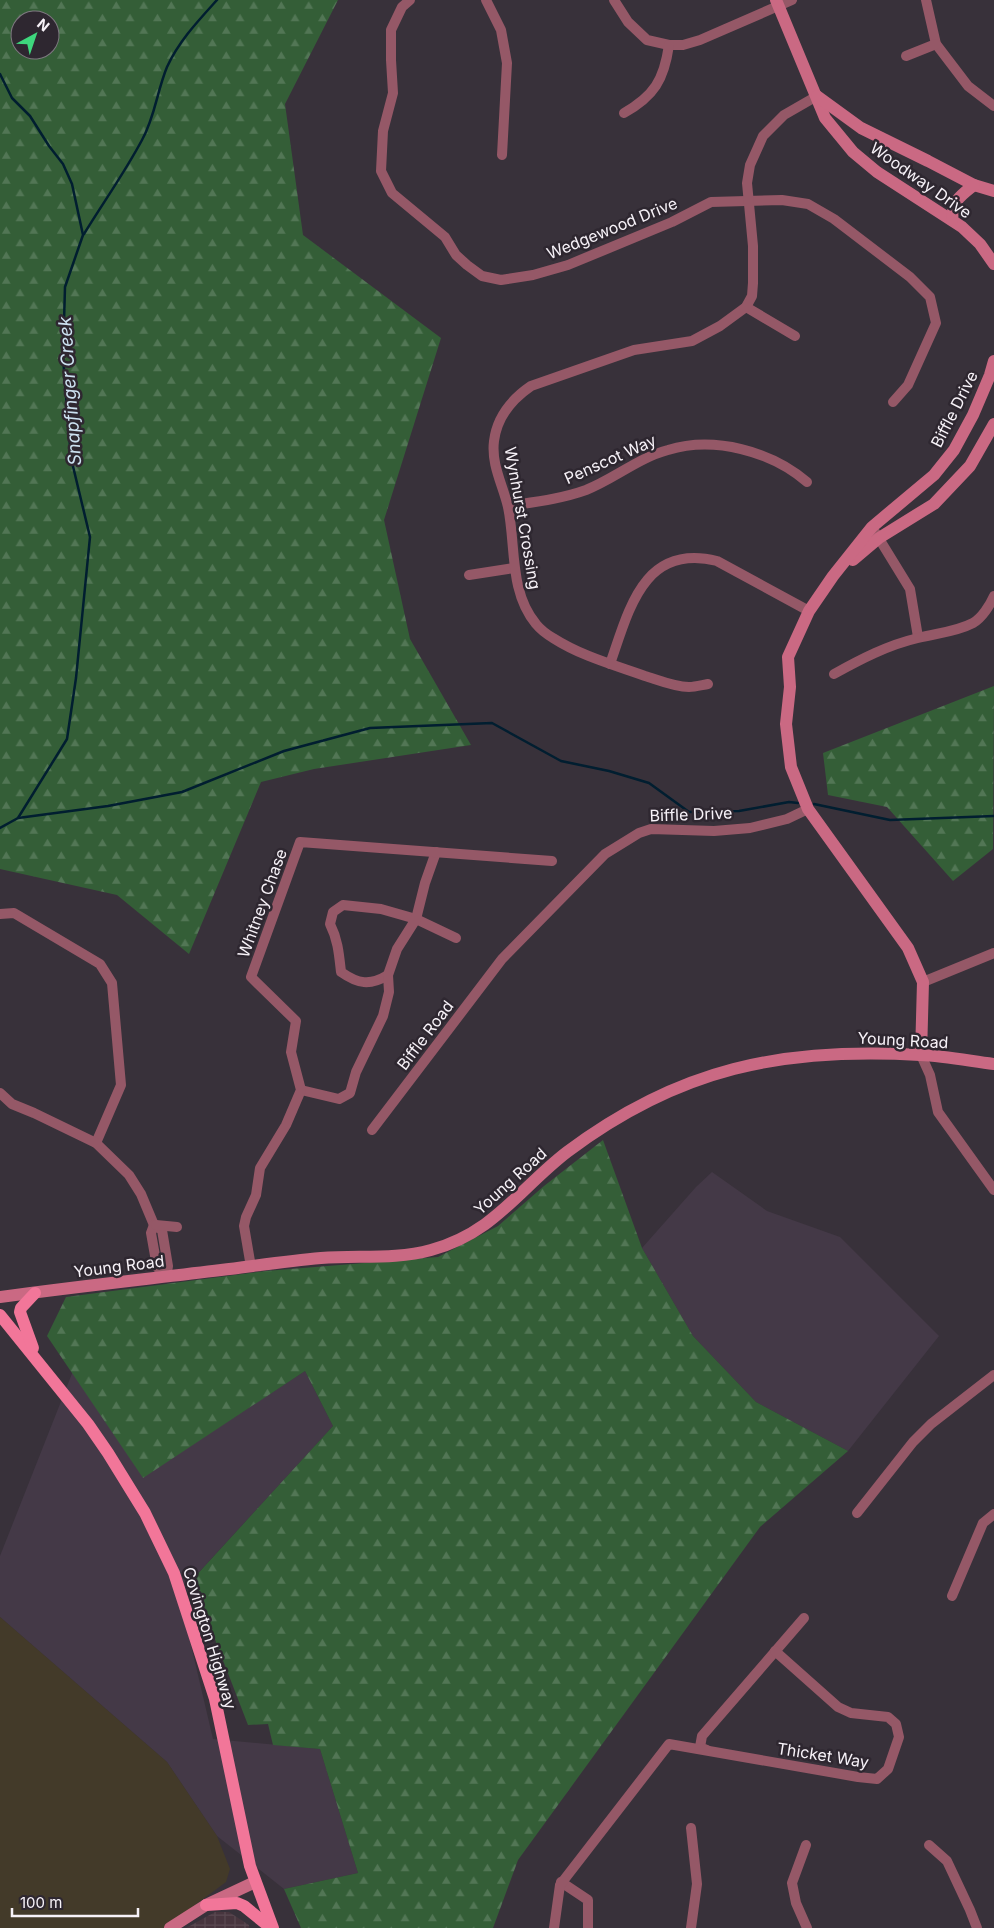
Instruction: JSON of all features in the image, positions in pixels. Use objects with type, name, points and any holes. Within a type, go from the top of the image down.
[{"type":"main road","points":[[32,1355],[34,1351],[20,1312],[21,1308],[35,1293]]},
{"type":"main road","name":"Covington Highway","points":[[0,1315],[88,1424],[108,1453],[145,1513],[174,1573],[215,1699],[255,1882],[272,1928]]},
{"type":"main road","points":[[206,1905],[237,1903],[244,1906],[272,1928]]},
{"type":"street","name":"Wedgewood Drive","points":[[410,0],[402,7],[391,30],[393,93],[383,130],[381,171],[392,193],[445,237],[456,255],[482,276],[501,280],[568,265],[672,222],[711,202],[782,200],[808,204],[834,219],[910,277],[930,297],[936,323],[908,385],[893,402]]},
{"type":"street","points":[[486,0],[501,30],[507,63],[502,155]]},
{"type":"street","points":[[614,0],[628,22],[647,40],[683,46],[700,40],[777,3],[792,0]]},
{"type":"street","points":[[926,0],[936,44],[968,86],[994,106]]},
{"type":"street","name":"Woodway Drive","points":[[777,3],[825,118],[853,152],[877,172],[972,235],[994,264]]},
{"type":"street","points":[[906,56],[936,44]]},
{"type":"street","points":[[624,113],[653,91],[660,81],[667,61],[669,45]]},
{"type":"street","points":[[795,336],[746,307],[752,296],[753,283],[748,184],[750,165],[763,136],[784,115],[817,96]]},
{"type":"street","name":"Woodway Drive","points":[[817,96],[861,128],[928,160],[974,185],[994,191]]},
{"type":"street","points":[[952,220],[953,206],[962,194],[974,185]]},
{"type":"street","name":"Wynhurst Crossing","points":[[708,684],[688,687],[665,682],[610,664],[553,638],[536,624],[522,600],[514,568],[508,506],[495,466],[494,441],[498,423],[504,412],[521,393],[531,386],[634,350],[692,341],[720,326],[746,307]]},
{"type":"street","name":"Biffle Drive","points":[[921,1055],[923,982],[908,948],[808,809],[791,767],[786,724],[790,687],[788,657],[809,611],[833,576],[872,527],[934,475],[954,450],[973,415],[994,361]]},
{"type":"street","name":"Biffle Drive","points":[[833,576],[879,538],[934,504],[970,466],[994,424]]},
{"type":"street","name":"Penscot Way","points":[[508,506],[581,492],[635,464],[668,450],[704,444],[733,447],[757,455],[789,468],[806,482]]},
{"type":"street","points":[[872,527],[910,589],[918,638]]},
{"type":"street","points":[[610,664],[628,613],[642,584],[662,567],[682,559],[717,561],[809,611]]},
{"type":"street","points":[[469,575],[514,568]]},
{"type":"street","points":[[834,674],[876,652],[918,638],[955,631],[976,622],[994,596]]},
{"type":"street","name":"Biffle Drive","points":[[502,959],[605,854],[639,833],[651,829],[714,831],[750,828],[787,819],[808,809]]},
{"type":"street","name":"Whitney Chase","points":[[301,1090],[291,1052],[296,1021],[251,977],[300,842],[552,861]]},
{"type":"street","points":[[251,1267],[244,1226],[256,1195],[260,1168],[286,1124],[301,1090],[339,1099],[350,1094],[356,1072],[383,1016],[389,992],[388,975],[397,949],[416,919],[425,883],[436,852]]},
{"type":"street","points":[[388,975],[376,982],[363,982],[351,979],[340,972],[339,947],[336,935],[330,924],[333,912],[343,905],[381,909],[416,919],[456,938]]},
{"type":"street","points":[[0,914],[14,913],[100,964],[112,983],[121,1085],[96,1143]]},
{"type":"street","points":[[923,982],[994,953]]},
{"type":"street","name":"Biffle Road","points":[[372,1130],[502,959]]},
{"type":"street","name":"Young Road","points":[[0,1297],[322,1258],[404,1256],[432,1250],[455,1242],[478,1230],[498,1216],[557,1160],[597,1130],[652,1098],[722,1071],[771,1060],[821,1054],[921,1055],[994,1064]]},
{"type":"street","points":[[921,1055],[930,1075],[938,1112],[994,1190]]},
{"type":"street","points":[[1,1092],[12,1104],[96,1143],[129,1175],[142,1194],[154,1225],[162,1230],[168,1266],[166,1276]]},
{"type":"street","points":[[154,1225],[177,1228]]},
{"type":"street","points":[[154,1225],[151,1233],[157,1267],[166,1276]]},
{"type":"street","points":[[154,1250],[166,1248]]},
{"type":"street","points":[[857,1513],[913,1442],[931,1424],[994,1375]]},
{"type":"street","points":[[952,1596],[983,1523],[994,1514]]},
{"type":"street","points":[[708,1750],[700,1747],[702,1736],[804,1618]]},
{"type":"street","name":"Thicket Way","points":[[554,1928],[560,1885],[669,1744],[858,1777],[877,1778],[888,1769],[898,1737],[896,1724],[888,1716],[851,1713],[838,1707],[775,1651]]},
{"type":"street","points":[[691,1828],[697,1884],[691,1928]]},
{"type":"street","points":[[806,1845],[792,1883],[796,1903],[806,1928]]},
{"type":"street","points":[[929,1845],[947,1861],[977,1928]]},
{"type":"street","points":[[170,1928],[206,1905],[255,1882]]},
{"type":"street","points":[[562,1882],[588,1900],[588,1928]]},
{"type":"shaded area","points":[[712,1172],[767,1211],[840,1237],[939,1336],[848,1451],[756,1402],[693,1336],[642,1248],[696,1187]]},
{"type":"shaded area","points":[[73,1371],[143,1477],[305,1371],[333,1426],[179,1594],[213,1739],[320,1749],[358,1873],[284,1889],[217,1836],[167,1762],[0,1617],[0,1556]]},
{"type":"shaded area","points":[[0,1617],[167,1762],[217,1836],[230,1869],[226,1882],[164,1928],[0,1928]]},
{"type":"shaded area","points":[[215,1912],[229,1912],[249,1925],[249,1928],[186,1928]]},
{"type":"green space","points":[[0,0],[338,0],[285,104],[303,235],[441,338],[384,520],[410,639],[471,745],[314,769],[261,782],[189,954],[117,895],[0,869]]},
{"type":"green space","points":[[994,686],[993,849],[953,881],[887,807],[828,795],[823,753]]},
{"type":"green space","points":[[603,1140],[642,1248],[693,1336],[756,1402],[848,1451],[760,1527],[518,1860],[493,1928],[301,1928],[284,1889],[358,1873],[320,1749],[273,1745],[268,1724],[248,1725],[192,1580],[333,1426],[305,1371],[143,1478],[47,1336],[66,1297],[266,1271],[438,1257],[498,1226],[544,1186]]},
{"type":"waterway","points":[[84,234],[142,140],[153,113],[167,67],[177,49],[217,0]]},
{"type":"waterway","name":"Snapfinger Creek","points":[[0,74],[12,98],[30,116],[63,164],[72,184],[83,235],[65,287],[63,357],[71,458],[90,537],[76,678],[67,739],[18,818],[0,828]]},
{"type":"waterway","points":[[18,818],[108,806],[182,792],[284,751],[370,728],[492,723],[561,761],[609,771],[649,783],[689,812],[739,811],[789,802],[798,803]]},
{"type":"waterway","points":[[814,804],[890,820],[994,816]]}]
